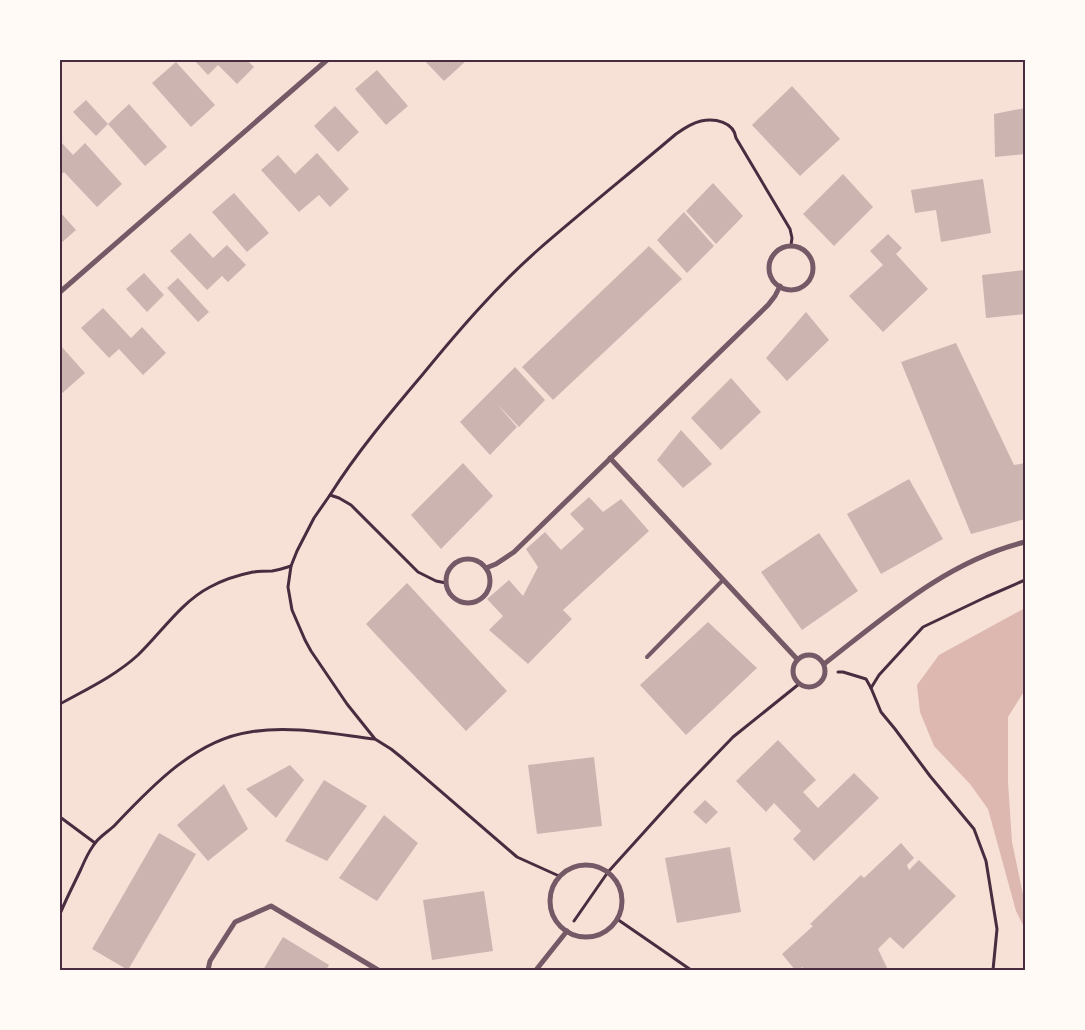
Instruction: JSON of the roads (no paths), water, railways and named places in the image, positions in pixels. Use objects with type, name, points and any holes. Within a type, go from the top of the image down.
[{"type":"street","points":[[60,292],[328,60]]},
{"type":"street","points":[[798,246],[805,250],[813,263],[811,278],[806,284],[793,290],[780,286],[774,282],[771,276],[769,270],[770,263],[777,251],[784,247],[798,246]]},
{"type":"street","points":[[486,568],[514,552],[768,306],[780,286]]},
{"type":"street","points":[[610,458],[797,659]]},
{"type":"street","points":[[824,664],[916,593],[960,566],[1009,546],[1025,542]]},
{"type":"street","points":[[459,560],[474,560],[486,568],[490,583],[483,597],[470,603],[457,600],[451,596],[446,584],[446,577],[448,570],[459,560]]},
{"type":"street","points":[[813,655],[821,659],[824,664],[825,673],[823,679],[816,686],[799,684],[793,676],[792,670],[794,665],[797,659],[802,656],[813,655]]},
{"type":"street","points":[[585,864],[599,867],[608,872],[618,884],[622,899],[621,910],[617,919],[605,932],[593,936],[578,936],[567,932],[557,923],[549,902],[551,890],[559,876],[572,867],[585,864]]},
{"type":"street","points":[[208,970],[210,961],[235,922],[271,906],[378,970]]},
{"type":"street","points":[[536,970],[567,932]]},
{"type":"lane","points":[[647,657],[723,580]]}]
